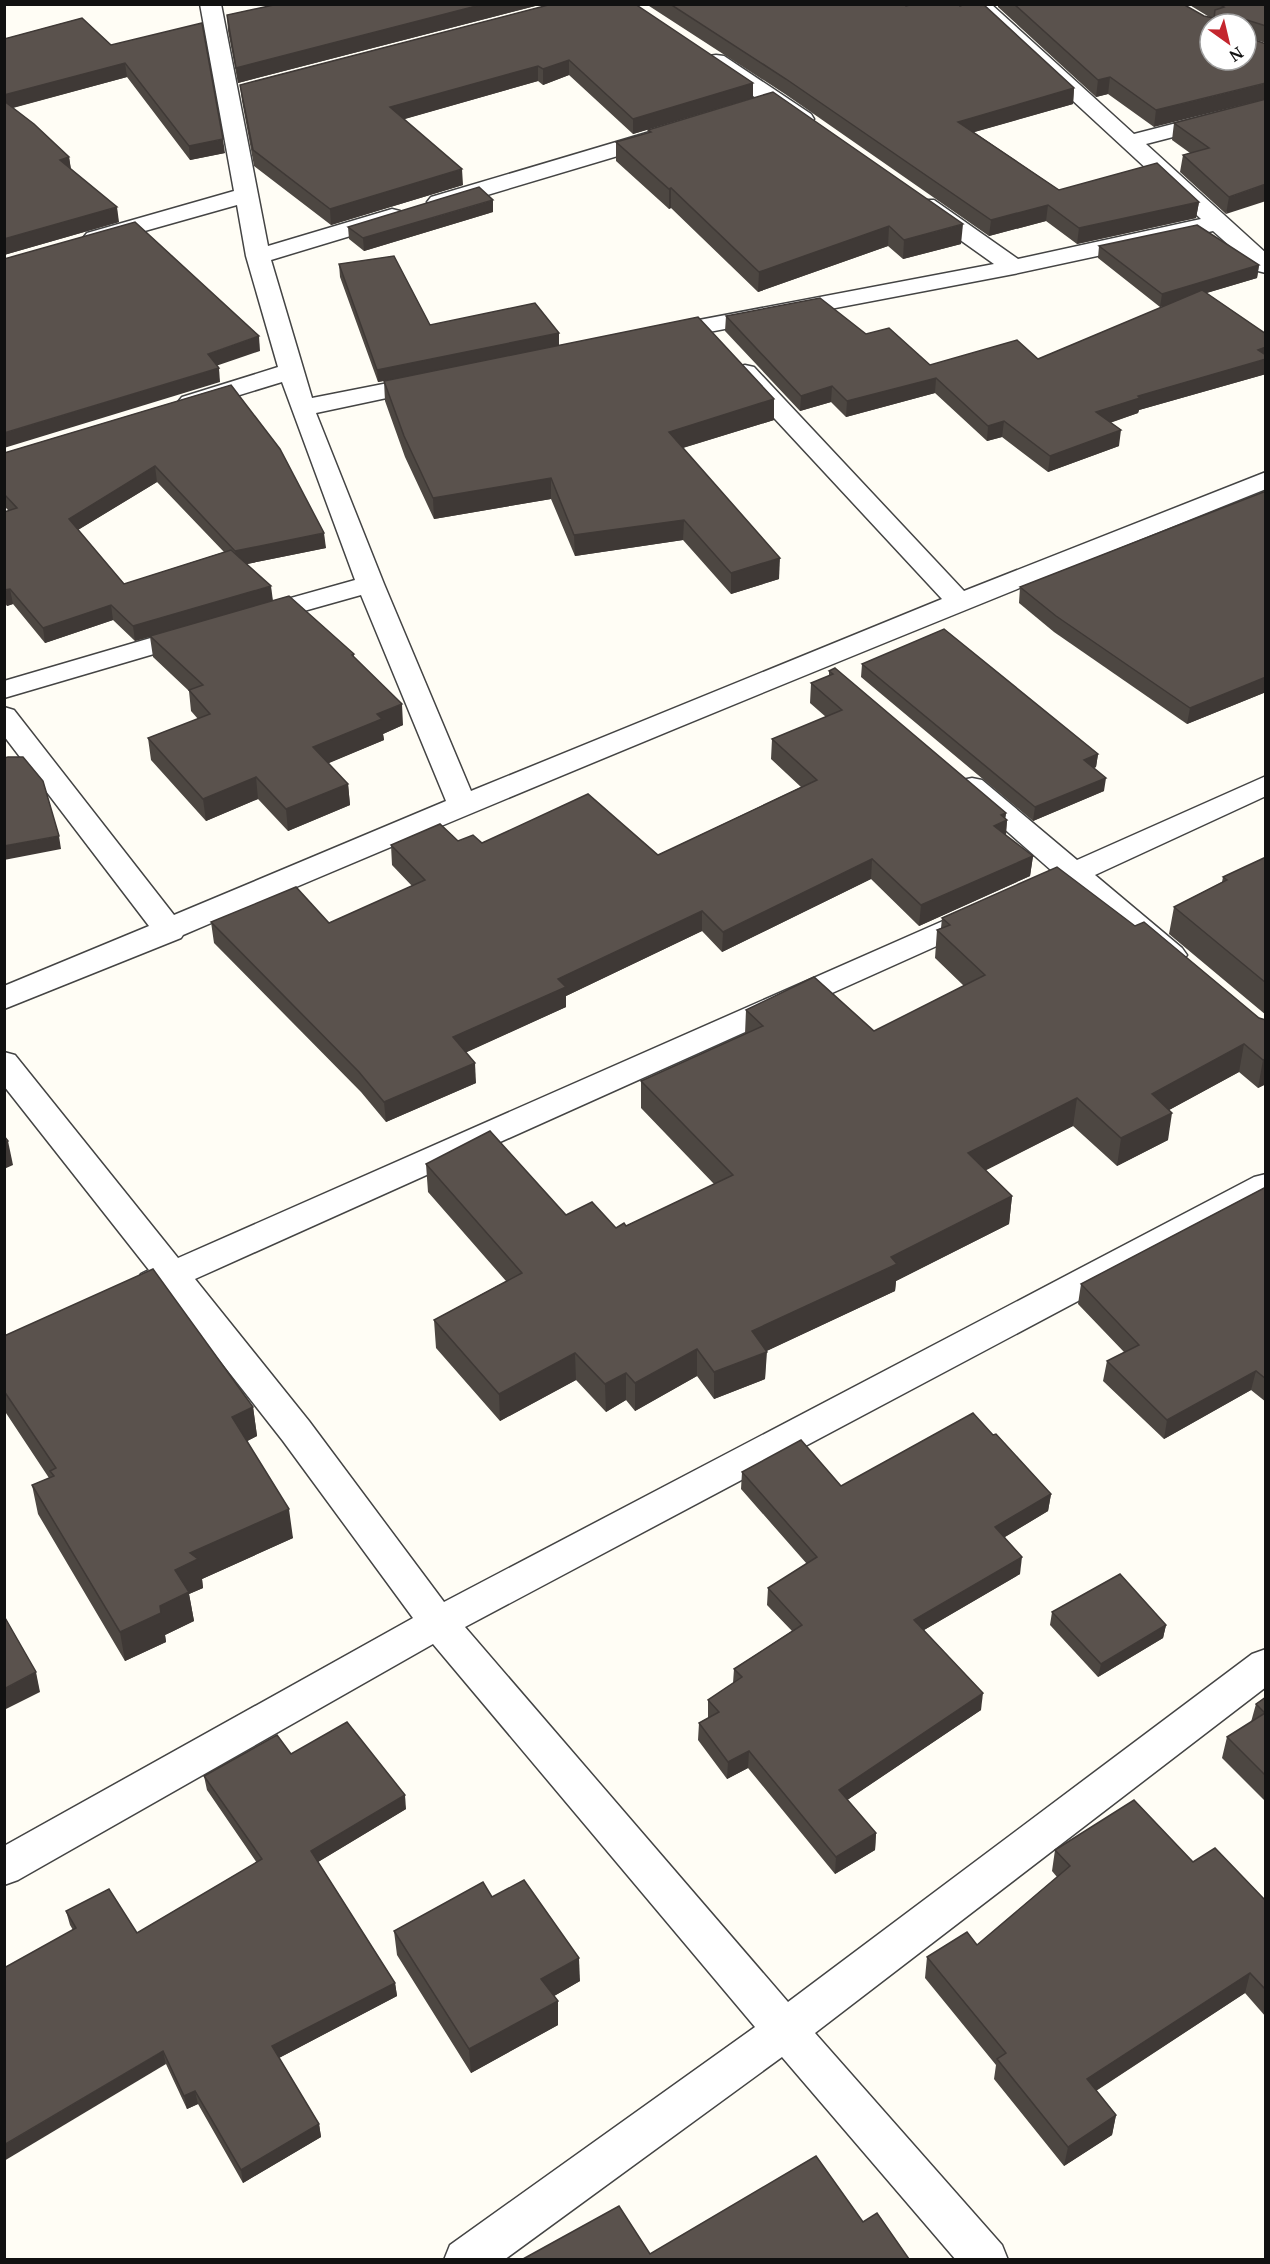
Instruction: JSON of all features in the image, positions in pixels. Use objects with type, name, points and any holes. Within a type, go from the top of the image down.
[{"type":"street","points":[[210,4],[238,92],[247,195],[258,256],[302,408],[370,584],[462,805]]},
{"type":"street","points":[[978,4],[1216,223],[1266,266]]},
{"type":"street","points":[[698,49],[825,134]]},
{"type":"street","points":[[754,108],[777,102]]},
{"type":"street","points":[[1129,142],[1266,105]]},
{"type":"street","points":[[258,256],[686,128]]},
{"type":"street","points":[[910,194],[1014,267]]},
{"type":"street","points":[[74,245],[247,195]]},
{"type":"street","points":[[635,340],[1014,267],[1216,223]]},
{"type":"street","points":[[704,326],[818,453],[959,601]]},
{"type":"street","points":[[170,408],[292,371]]},
{"type":"street","points":[[302,408],[451,378]]},
{"type":"street","points":[[4,999],[170,931],[462,805],[830,668],[959,601],[1266,480]]},
{"type":"street","points":[[4,690],[370,584]]},
{"type":"street","points":[[4,716],[170,931]]},
{"type":"street","points":[[947,766],[1192,972]]},
{"type":"street","points":[[129,1294],[1074,873],[1266,785]]},
{"type":"street","points":[[4,1063],[296,1431],[438,1623],[785,2030],[986,2259]]},
{"type":"street","points":[[4,1867],[438,1623],[1266,1186]]},
{"type":"street","points":[[466,2259],[785,2030],[1266,1665]]},
{"type":"building","points":[[278,4],[484,4],[236,68],[227,15]]},
{"type":"building","points":[[552,4],[635,4],[753,83],[633,119],[569,60],[543,69],[538,66],[390,107],[462,169],[330,209],[253,150],[240,85]]},
{"type":"building","points":[[670,4],[904,4],[906,6],[958,4],[960,6],[983,4],[1074,88],[958,122],[1059,190],[1157,163],[1199,202],[1079,228],[1048,205],[991,220],[786,79]]},
{"type":"building","points":[[1014,4],[1183,4],[1198,13],[1198,72],[1258,72],[1258,41],[1266,44],[1266,83],[1156,110],[1110,77],[1098,80]]},
{"type":"building","points":[[1219,4],[1266,4],[1266,26],[1258,23],[1258,12],[1215,12],[1215,10],[1224,7]]},
{"type":"building","points":[[82,18],[111,45],[202,23],[223,139],[189,146],[125,63],[4,95],[4,39]]},
{"type":"building","points":[[773,92],[963,224],[904,240],[889,226],[759,272],[671,188],[669,189],[616,142]]},
{"type":"building","points":[[1266,99],[1266,184],[1229,197],[1183,155],[1209,148],[1174,123]]},
{"type":"building","points":[[4,101],[34,124],[69,157],[60,160],[117,207],[4,239]]},
{"type":"building","points":[[479,187],[493,200],[363,238],[348,227]]},
{"type":"building","points":[[135,222],[259,336],[208,354],[219,368],[4,433],[4,259]]},
{"type":"building","points":[[1197,225],[1259,265],[1162,294],[1099,246]]},
{"type":"building","points":[[394,256],[430,325],[535,303],[559,333],[377,370],[339,264]]},
{"type":"building","points":[[1202,290],[1266,334],[1266,347],[1258,350],[1266,355],[1266,359],[1138,396],[1140,398],[1096,412],[1121,430],[1050,456],[1004,421],[988,426],[936,378],[847,401],[832,386],[801,396],[726,316],[820,298],[866,334],[889,328],[930,365],[1017,340],[1038,359]]},
{"type":"building","points":[[698,317],[774,399],[669,432],[780,558],[731,573],[684,520],[574,535],[551,478],[433,498],[404,436],[384,381]]},
{"type":"building","points":[[231,385],[280,449],[324,533],[235,551],[155,466],[69,519],[124,584],[231,550],[271,586],[133,626],[111,605],[43,628],[10,589],[4,590],[4,512],[17,508],[4,494],[4,453]]},
{"type":"building","points":[[1266,491],[1266,677],[1190,708],[1056,616],[1020,587]]},
{"type":"building","points":[[289,596],[354,654],[352,655],[402,704],[377,714],[382,719],[313,747],[348,784],[286,809],[256,777],[203,799],[148,738],[210,714],[189,690],[203,685],[150,636]]},
{"type":"building","points":[[944,629],[1098,754],[1084,760],[1106,778],[1035,807],[862,664]]},
{"type":"building","points":[[835,668],[1006,813],[1001,815],[1007,820],[994,826],[1033,856],[921,905],[872,859],[723,932],[702,911],[558,979],[566,987],[453,1037],[475,1063],[384,1102],[359,1072],[211,922],[296,887],[329,923],[425,880],[391,845],[440,824],[458,841],[473,835],[482,843],[588,794],[658,855],[817,780],[772,739],[842,710],[811,683],[833,674],[829,671]]},
{"type":"building","points":[[23,757],[43,781],[59,836],[4,846],[4,758]]},
{"type":"building","points":[[1266,857],[1266,983],[1174,907],[1227,880],[1223,877]]},
{"type":"building","points":[[1057,867],[1135,926],[1144,922],[1259,1018],[1266,1020],[1266,1059],[1263,1060],[1244,1044],[1152,1094],[1172,1113],[1121,1138],[1077,1098],[968,1153],[1012,1196],[891,1257],[897,1264],[752,1331],[767,1352],[714,1372],[697,1349],[635,1383],[626,1373],[605,1384],[575,1353],[499,1394],[434,1320],[522,1273],[426,1164],[490,1131],[566,1215],[592,1202],[616,1228],[624,1223],[626,1226],[733,1175],[641,1081],[763,1026],[746,1010],[814,977],[874,1031],[985,975],[937,930],[950,925],[942,918]]},
{"type":"building","points":[[1266,1187],[1266,1379],[1256,1371],[1167,1420],[1107,1361],[1139,1345],[1081,1284]]},
{"type":"building","points":[[153,1269],[253,1407],[232,1417],[289,1509],[190,1553],[198,1559],[175,1570],[189,1592],[160,1606],[161,1613],[120,1632],[32,1485],[54,1476],[50,1471],[56,1468],[4,1391],[4,1336]]},
{"type":"building","points":[[973,1413],[993,1435],[996,1434],[1051,1494],[995,1527],[1022,1557],[914,1620],[983,1693],[839,1790],[876,1833],[836,1857],[749,1751],[728,1762],[699,1723],[719,1712],[708,1700],[742,1677],[734,1669],[802,1625],[768,1588],[817,1557],[742,1472],[801,1440],[841,1486]]},
{"type":"building","points":[[1120,1574],[1166,1625],[1101,1664],[1052,1612]]},
{"type":"building","points":[[4,1616],[36,1672],[4,1689]]},
{"type":"building","points":[[1266,1697],[1266,1776],[1227,1737],[1265,1713],[1256,1704]]},
{"type":"building","points":[[347,1722],[405,1795],[311,1851],[395,1983],[272,2046],[319,2124],[241,2170],[195,2091],[184,2096],[163,2051],[4,2145],[4,1968],[76,1928],[66,1911],[109,1889],[137,1933],[262,1859],[204,1776],[277,1735],[291,1754]]},
{"type":"building","points":[[1134,1800],[1193,1862],[1215,1848],[1266,1901],[1266,1990],[1250,1973],[1087,2079],[1116,2115],[1068,2147],[997,2059],[1006,2053],[927,1957],[967,1932],[977,1945],[1070,1866],[1055,1850]]},
{"type":"building","points":[[524,1880],[579,1958],[541,1979],[558,2001],[469,2049],[394,1931],[483,1882],[492,1897]]},
{"type":"building","points":[[816,2156],[863,2222],[877,2213],[909,2259],[523,2259],[619,2206],[650,2254]]}]
